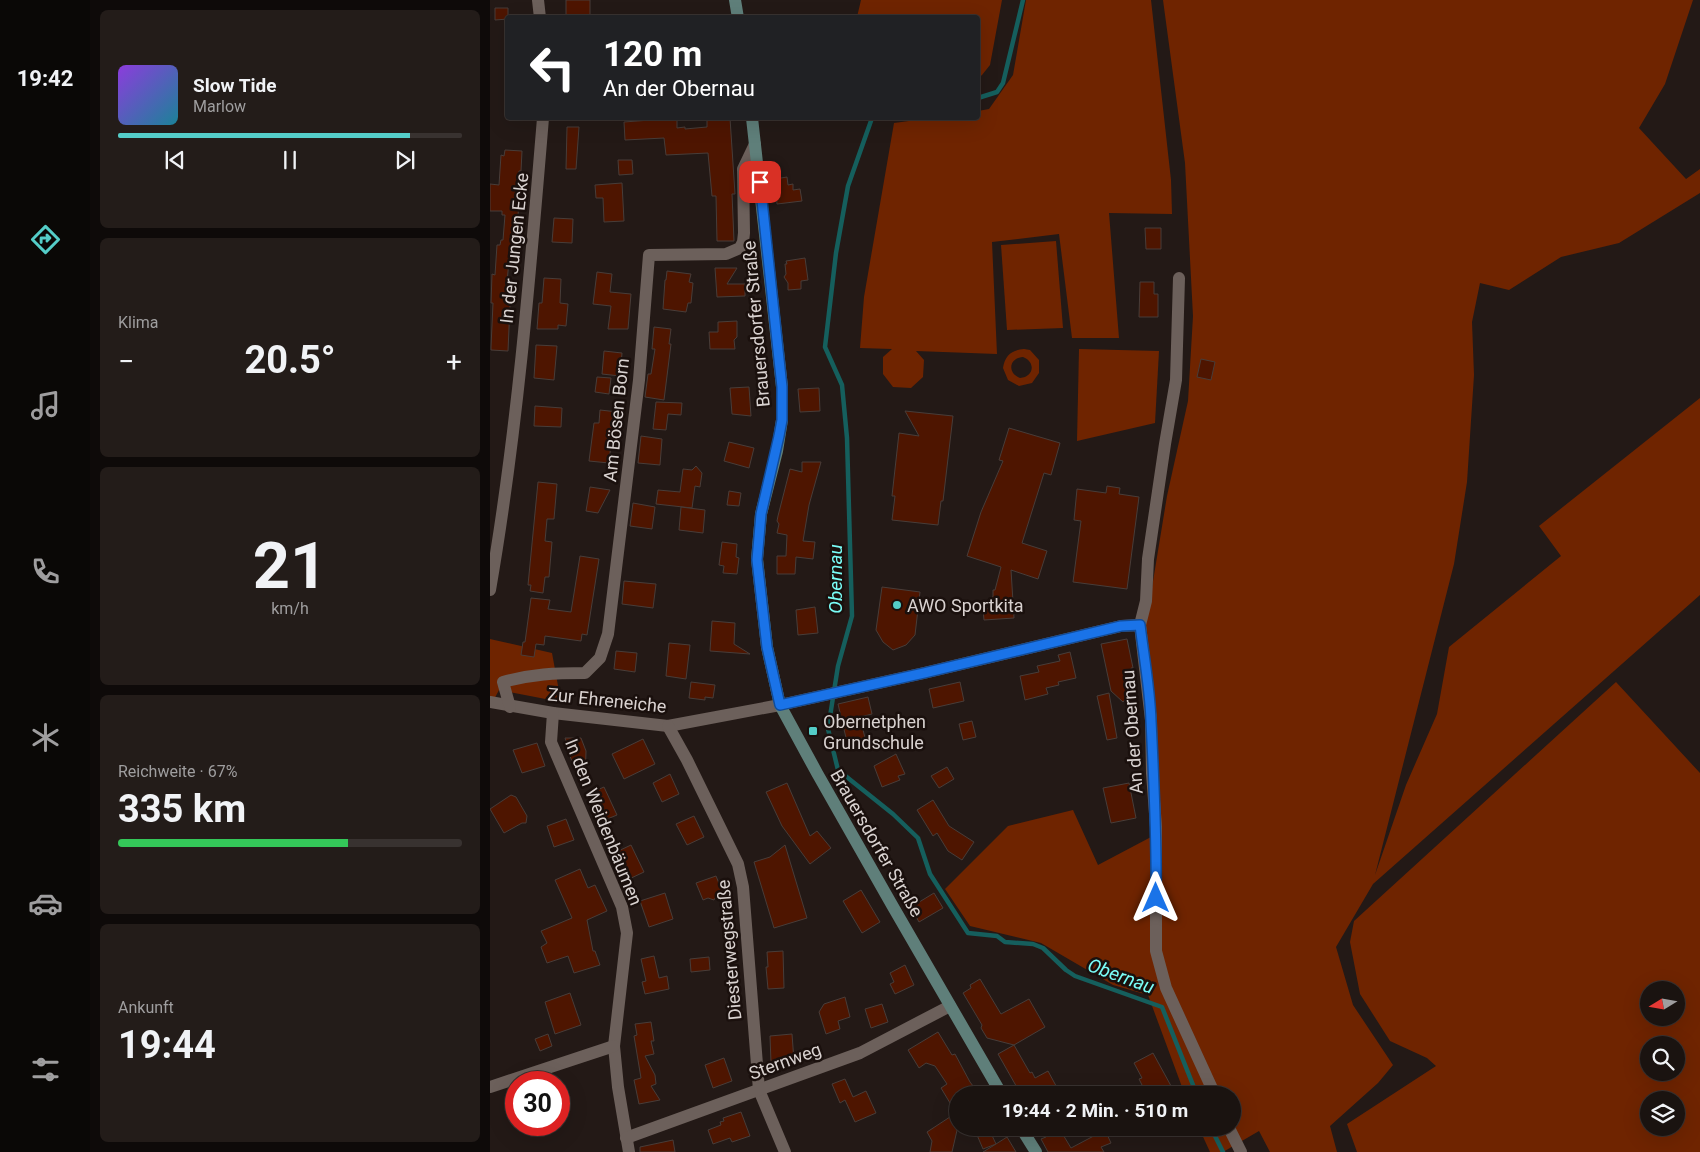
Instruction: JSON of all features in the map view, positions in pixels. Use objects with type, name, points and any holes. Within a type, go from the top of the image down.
[{"type":"street","points":[[538,0],[540,15]]},
{"type":"street","points":[[735,0],[738,15]]},
{"type":"street","name":"In der Jungen Ecke","points":[[490,590],[503,515],[531,259],[543,120]]},
{"type":"street","name":"Brauersdorfer Straße","points":[[752,120],[782,387],[782,420],[761,514],[757,560],[767,647],[780,705],[997,1086]]},
{"type":"street","name":"Am Bösen Born","points":[[510,707],[504,682],[552,673],[585,673],[600,658],[610,624],[639,380],[649,255],[726,254],[740,248],[744,233],[743,169],[755,144]]},
{"type":"street","name":"An der Obernau","points":[[1179,278],[1176,380],[1148,559],[1146,600],[1140,625],[1151,720],[1156,827],[1156,951],[1166,988],[1211,1086]]},
{"type":"street","points":[[490,510],[503,515]]},
{"type":"street","points":[[780,705],[1121,626],[1140,625]]},
{"type":"street","name":"Zur Ehreneiche","points":[[490,702],[553,713],[668,726],[780,705]]},
{"type":"street","name":"In den Weidenbäumen","points":[[553,713],[550,742],[622,907],[627,932],[614,1046],[618,1087],[629,1152]]},
{"type":"street","name":"Diesterwegstraße","points":[[668,726],[687,760],[738,864],[743,887],[759,1090],[785,1152]]},
{"type":"street","name":"Sternweg","points":[[626,1138],[860,1053],[950,1006]]},
{"type":"street","points":[[490,1087],[614,1046]]},
{"type":"street","points":[[1026,1136],[1036,1152]]},
{"type":"street","points":[[1234,1136],[1241,1152]]},
{"type":"shaded area","points":[[861,0],[1002,0],[990,65],[980,76],[980,15],[857,15]]},
{"type":"shaded area","points":[[1026,0],[1151,0],[1171,180],[1172,214],[1109,213],[1119,338],[1072,338],[1059,234],[992,242],[997,354],[916,351],[924,360],[923,377],[911,388],[893,387],[883,374],[883,357],[892,349],[860,348],[864,297],[894,123],[916,120],[980,120],[980,111],[989,109],[1013,75]]},
{"type":"shaded area","points":[[1163,0],[1693,0],[1665,84],[1639,128],[1686,179],[1700,169],[1700,193],[1619,243],[1561,257],[1509,290],[1480,283],[1472,322],[1474,375],[1467,482],[1454,564],[1375,875],[1406,785],[1437,714],[1449,647],[1561,556],[1539,526],[1700,398],[1700,595],[1373,884],[1336,947],[1353,1005],[1393,1065],[1378,1083],[1330,1126],[1337,1152],[1270,1152],[1259,1131],[1223,1152],[1210,1152],[1203,1136],[1241,1136],[1241,1086],[1182,1086],[1148,995],[1113,985],[1041,943],[970,926],[945,889],[1008,826],[1073,810],[1098,865],[1151,837],[1145,630],[1167,496],[1188,401],[1193,316],[1185,163]]},
{"type":"shaded area","points":[[1056,241],[1063,328],[1007,330],[1001,245]]},
{"type":"shaded area","points":[[1079,349],[1159,351],[1155,423],[1077,441]]},
{"type":"shaded area","points":[[1030,350],[1039,360],[1039,373],[1032,383],[1019,386],[1008,380],[1003,368],[1007,357],[1013,352]],"holes":[[[1023,357],[1030,362],[1031,372],[1025,377],[1020,378],[1013,373],[1012,363],[1018,358]]]},
{"type":"shaded area","points":[[490,639],[552,653],[561,702],[499,690],[490,707]]},
{"type":"shaded area","points":[[1616,682],[1700,773],[1700,1152],[1357,1152],[1347,1124],[1436,1066],[1427,1058],[1390,1041],[1360,994],[1350,942],[1354,921]]},
{"type":"building","points":[[566,0],[590,0],[590,15],[566,15]]},
{"type":"building","points":[[495,8],[508,8],[508,15],[505,15],[505,19],[495,20]]},
{"type":"building","points":[[677,120],[677,128],[685,127],[685,129],[707,127],[707,120],[730,120],[735,194],[732,194],[734,241],[717,241],[716,196],[712,196],[708,153],[666,155],[664,138],[625,140],[624,122]]},
{"type":"building","points":[[567,127],[579,127],[576,169],[566,169]]},
{"type":"building","points":[[505,150],[522,151],[521,171],[519,171],[516,260],[509,260],[507,283],[511,283],[508,351],[491,350],[492,274],[495,275],[497,245],[500,245],[501,240],[503,240],[505,215],[502,215],[502,211],[490,211],[490,184],[499,185],[501,155],[504,156]]},
{"type":"building","points":[[618,160],[632,160],[633,174],[619,175]]},
{"type":"building","points":[[787,177],[788,185],[793,184],[793,190],[800,189],[802,201],[777,204],[775,179]]},
{"type":"building","points":[[622,183],[624,221],[604,222],[603,198],[596,198],[595,185]]},
{"type":"building","points":[[554,218],[573,219],[572,243],[552,242]]},
{"type":"building","points":[[1145,228],[1161,228],[1161,249],[1146,249]]},
{"type":"building","points":[[805,258],[808,280],[801,281],[801,289],[788,290],[788,283],[784,277],[786,274],[786,261]]},
{"type":"building","points":[[715,268],[737,268],[727,284],[745,284],[745,296],[717,297]]},
{"type":"building","points":[[667,271],[691,274],[689,282],[693,283],[691,303],[688,303],[686,312],[663,309]]},
{"type":"building","points":[[597,272],[612,274],[610,292],[631,294],[628,329],[608,329],[611,306],[593,304]]},
{"type":"building","points":[[544,278],[561,279],[560,303],[568,304],[566,326],[558,325],[558,329],[537,329],[539,303],[542,303]]},
{"type":"building","points":[[1140,282],[1154,282],[1154,294],[1158,294],[1158,317],[1139,317]]},
{"type":"building","points":[[737,321],[737,337],[734,340],[735,349],[710,349],[709,332],[718,332],[718,322]]},
{"type":"building","points":[[654,327],[671,329],[664,400],[645,397],[648,374],[651,374],[655,349],[652,349]]},
{"type":"building","points":[[536,345],[557,346],[554,380],[534,378]]},
{"type":"building","points":[[604,351],[622,353],[620,376],[602,374]]},
{"type":"building","points":[[1201,359],[1215,362],[1211,380],[1197,377]]},
{"type":"building","points":[[597,377],[611,378],[609,394],[595,392]]},
{"type":"building","points":[[749,387],[751,416],[732,414],[730,388]]},
{"type":"building","points":[[819,388],[820,411],[800,412],[798,389]]},
{"type":"building","points":[[656,402],[682,403],[681,415],[668,414],[666,430],[653,429]]},
{"type":"building","points":[[535,406],[562,408],[561,427],[534,426]]},
{"type":"building","points":[[600,410],[618,412],[615,435],[612,434],[609,463],[589,461],[594,423],[599,423]]},
{"type":"building","points":[[905,411],[953,416],[943,501],[941,501],[938,525],[892,520],[895,496],[892,496],[899,433],[919,436]]},
{"type":"building","points":[[1009,428],[1060,443],[1051,475],[1044,473],[1022,543],[1047,551],[1038,579],[1011,570],[1014,618],[984,620],[983,609],[990,608],[993,590],[995,590],[1001,567],[967,556],[981,512],[1003,461],[999,460]]},
{"type":"building","points":[[641,436],[662,439],[660,465],[638,463]]},
{"type":"building","points":[[729,442],[754,448],[749,468],[724,461]]},
{"type":"building","points":[[802,462],[821,462],[809,505],[803,541],[815,542],[813,559],[796,557],[795,574],[777,574],[777,556],[786,556],[787,535],[777,533],[778,516],[790,469],[802,472]]},
{"type":"building","points":[[696,466],[702,473],[700,487],[695,486],[692,508],[656,504],[658,490],[680,492],[683,469],[692,470]]},
{"type":"building","points":[[538,482],[557,484],[554,519],[547,519],[545,541],[552,542],[549,577],[545,577],[543,593],[530,591],[531,585],[528,585]]},
{"type":"building","points":[[1107,486],[1120,488],[1119,494],[1139,497],[1127,589],[1073,582],[1081,521],[1074,520],[1077,489],[1106,493]]},
{"type":"building","points":[[590,487],[610,490],[598,513],[586,511]]},
{"type":"building","points":[[729,491],[741,493],[739,506],[727,505]]},
{"type":"building","points":[[633,503],[655,507],[652,529],[630,526]]},
{"type":"building","points":[[681,507],[705,510],[703,533],[679,530]]},
{"type":"building","points":[[722,542],[737,544],[736,557],[739,558],[737,574],[723,573],[724,566],[719,565]]},
{"type":"building","points":[[580,556],[599,559],[587,635],[582,634],[581,641],[545,636],[544,645],[536,644],[534,657],[521,655],[523,642],[525,642],[531,598],[550,600],[548,609],[571,612]]},
{"type":"building","points":[[624,581],[656,584],[653,608],[622,604]]},
{"type":"building","points":[[882,587],[920,592],[915,635],[906,645],[893,650],[883,642],[876,630]]},
{"type":"building","points":[[815,607],[818,633],[798,635],[796,610]]},
{"type":"building","points":[[712,621],[735,623],[734,644],[750,654],[710,651]]},
{"type":"building","points":[[1127,639],[1135,688],[1123,702],[1111,691],[1101,644]]},
{"type":"building","points":[[669,643],[690,645],[686,679],[666,676]]},
{"type":"building","points":[[616,651],[637,653],[635,672],[614,669]]},
{"type":"building","points":[[1070,652],[1076,678],[1058,682],[1059,685],[1046,688],[1048,694],[1025,700],[1020,676],[1039,672],[1037,666],[1060,661],[1058,655]]},
{"type":"building","points":[[691,682],[715,685],[713,698],[705,697],[705,700],[689,698]]},
{"type":"building","points":[[960,682],[964,701],[933,708],[929,689]]},
{"type":"building","points":[[1109,693],[1117,738],[1107,740],[1097,696]]},
{"type":"building","points":[[868,697],[872,714],[860,717],[865,738],[847,742],[838,704]]},
{"type":"building","points":[[972,721],[976,737],[963,740],[959,724]]},
{"type":"building","points":[[565,738],[581,738],[586,751],[585,788],[567,749],[569,748]]},
{"type":"building","points":[[643,739],[655,764],[624,779],[612,754]]},
{"type":"building","points":[[537,743],[545,766],[522,773],[513,750]]},
{"type":"building","points":[[896,754],[905,774],[898,776],[900,780],[882,787],[874,766]]},
{"type":"building","points":[[947,767],[954,779],[939,788],[931,776]]},
{"type":"building","points":[[670,774],[679,794],[662,802],[653,783]]},
{"type":"building","points":[[787,783],[810,836],[817,831],[831,848],[810,864],[782,826],[766,792]]},
{"type":"building","points":[[1129,783],[1136,818],[1111,823],[1103,788]]},
{"type":"building","points":[[604,787],[617,815],[600,822],[588,794]]},
{"type":"building","points":[[511,795],[516,797],[527,816],[526,823],[522,823],[504,833],[490,809]]},
{"type":"building","points":[[933,800],[949,826],[974,842],[962,860],[948,851],[937,833],[933,836],[917,810]]},
{"type":"building","points":[[694,816],[704,837],[687,845],[676,824]]},
{"type":"building","points":[[566,819],[574,840],[554,847],[547,826]]},
{"type":"building","points":[[631,845],[644,872],[627,880],[614,853]]},
{"type":"building","points":[[785,845],[807,918],[774,928],[754,862],[770,857]]},
{"type":"building","points":[[580,869],[588,888],[595,885],[607,911],[587,920],[593,951],[595,951],[600,965],[574,973],[568,956],[547,963],[541,947],[547,943],[541,931],[572,918],[555,880]]},
{"type":"building","points":[[716,876],[723,893],[717,895],[714,900],[708,898],[703,900],[696,883]]},
{"type":"building","points":[[861,890],[880,922],[862,933],[843,901]]},
{"type":"building","points":[[665,893],[673,919],[649,927],[640,901]]},
{"type":"building","points":[[934,893],[943,908],[919,922],[911,907]]},
{"type":"building","points":[[783,951],[784,988],[768,989],[767,952]]},
{"type":"building","points":[[654,956],[659,978],[667,976],[669,989],[645,994],[642,982],[646,981],[641,959]]},
{"type":"building","points":[[709,957],[710,970],[691,972],[690,959]]},
{"type":"building","points":[[905,965],[914,985],[895,994],[890,984],[894,982],[890,973]]},
{"type":"building","points":[[980,979],[1001,1014],[1029,999],[1045,1027],[1014,1045],[987,1038],[981,1028],[982,1025],[963,993],[971,988],[970,985]]},
{"type":"building","points":[[570,993],[581,1025],[555,1034],[545,1002]]},
{"type":"building","points":[[845,997],[850,1017],[838,1021],[840,1029],[826,1034],[819,1012],[824,1004]]},
{"type":"building","points":[[882,1004],[888,1022],[871,1028],[865,1009]]},
{"type":"building","points":[[651,1022],[654,1041],[651,1041],[654,1054],[645,1056],[655,1075],[656,1084],[651,1086],[660,1100],[639,1104],[634,1080],[641,1078],[634,1036],[637,1035],[635,1024]]},
{"type":"building","points":[[938,1032],[952,1055],[955,1054],[973,1086],[949,1086],[949,1101],[941,1088],[947,1084],[935,1066],[926,1063],[919,1068],[908,1050]]},
{"type":"building","points":[[548,1034],[552,1046],[540,1051],[535,1039]]},
{"type":"building","points":[[792,1034],[794,1061],[771,1063],[770,1036]]},
{"type":"building","points":[[1014,1045],[1030,1073],[1032,1072],[1035,1078],[1048,1071],[1056,1086],[1016,1086],[998,1054]]},
{"type":"building","points":[[1153,1053],[1171,1086],[1142,1086],[1139,1079],[1142,1078],[1134,1063]]},
{"type":"building","points":[[724,1058],[732,1081],[713,1088],[705,1065]]},
{"type":"building","points":[[845,1079],[853,1097],[866,1091],[876,1113],[855,1122],[845,1100],[840,1103],[832,1084]]},
{"type":"building","points":[[741,1112],[750,1136],[732,1142],[730,1138],[713,1144],[708,1130],[721,1125],[720,1122],[724,1121],[723,1118]]},
{"type":"building","points":[[949,1118],[949,1136],[956,1136],[952,1152],[930,1152],[932,1141],[927,1132]]},
{"type":"building","points":[[977,1136],[992,1136],[996,1144],[983,1149]]},
{"type":"building","points":[[1064,1136],[1071,1148],[1094,1136],[1108,1136],[1111,1143],[1101,1147],[1104,1152],[1048,1152],[1041,1139]]},
{"type":"building","points":[[1007,1137],[1016,1152],[983,1152],[996,1144]]},
{"type":"building","points":[[673,1140],[675,1152],[640,1152],[640,1147]]},
{"type":"waterway","name":"Obernau","points":[[980,97],[997,92],[1003,83],[1023,0]]},
{"type":"waterway","name":"Obernau","points":[[871,120],[848,186],[836,253],[825,347],[842,385],[847,438],[852,616],[838,666],[828,729],[838,770],[893,814],[918,838],[930,874],[968,933],[997,936],[1005,942],[1033,944],[1043,948],[1075,976],[1162,1007],[1193,1086]]},
{"type":"waterway","name":"Obernau","points":[[1215,1136],[1223,1152]]},
{"type":"place","name":"AWO Sportkita","points":[[897,605]]},
{"type":"place","name":"Obernetphen Grundschule","points":[[813,731]]},
{"type":"route","points":[[760,182],[779,351],[782,420],[777,451],[761,514],[757,560],[767,647],[780,705],[1121,626],[1140,625],[1151,720],[1156,827],[1156,898]]}]
